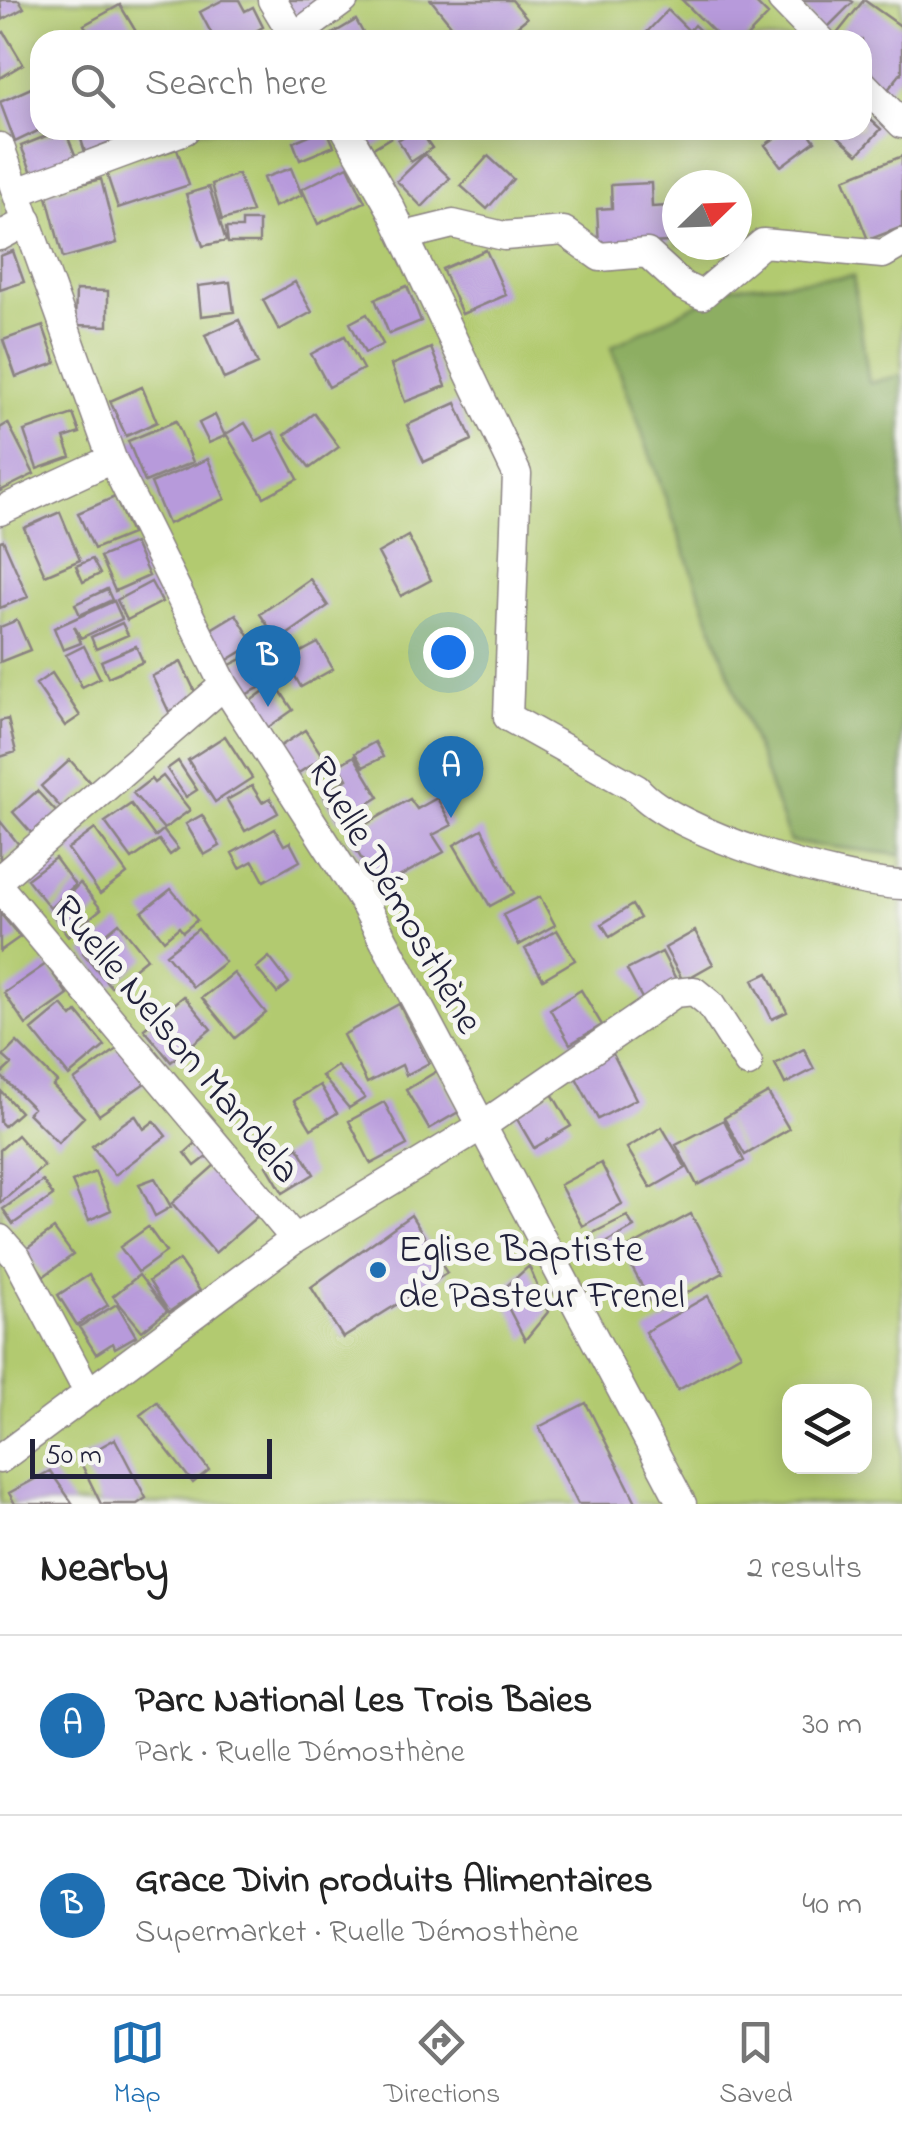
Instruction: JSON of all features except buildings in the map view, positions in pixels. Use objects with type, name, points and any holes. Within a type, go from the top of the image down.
[{"type":"street","points":[[272,0],[290,30]]},
{"type":"street","points":[[305,30],[344,0]]},
{"type":"street","points":[[782,0],[811,30]]},
{"type":"street","points":[[872,93],[902,124]]},
{"type":"street","points":[[17,192],[158,140]]},
{"type":"street","points":[[351,140],[404,236],[518,474],[508,717],[637,789],[650,804],[710,832],[765,854],[878,884],[902,884]]},
{"type":"street","name":"Ruelle Démosthène","points":[[0,147],[112,459],[224,685],[364,903],[682,1504]]},
{"type":"street","points":[[0,236],[28,221]]},
{"type":"street","points":[[404,236],[453,224],[504,236],[564,231],[600,257],[647,252],[684,286],[702,295],[762,243],[883,254],[902,243]]},
{"type":"street","points":[[0,512],[112,459]]},
{"type":"street","points":[[0,878],[224,685]]},
{"type":"street","name":"Ruelle Nelson Mandela","points":[[0,888],[295,1239]]},
{"type":"street","points":[[0,1458],[295,1239],[482,1126],[675,993],[694,991],[710,1004],[748,1063]]},
{"type":"street","points":[[0,1240],[17,1258],[89,1394]]},
{"type":"green space","points":[[0,0],[902,0],[902,1504],[0,1504]]},
{"type":"green space","points":[[853,276],[869,383],[902,375],[902,855],[790,842],[611,347],[731,287]]},
{"type":"place","name":"Grace Divin produits Alimentaires","points":[[268,707]]},
{"type":"place","name":"Parc National Les Trois Baies","points":[[451,818]]},
{"type":"place","name":"Eglise Baptiste de Pasteur Frenel","points":[[378,1270]]}]
